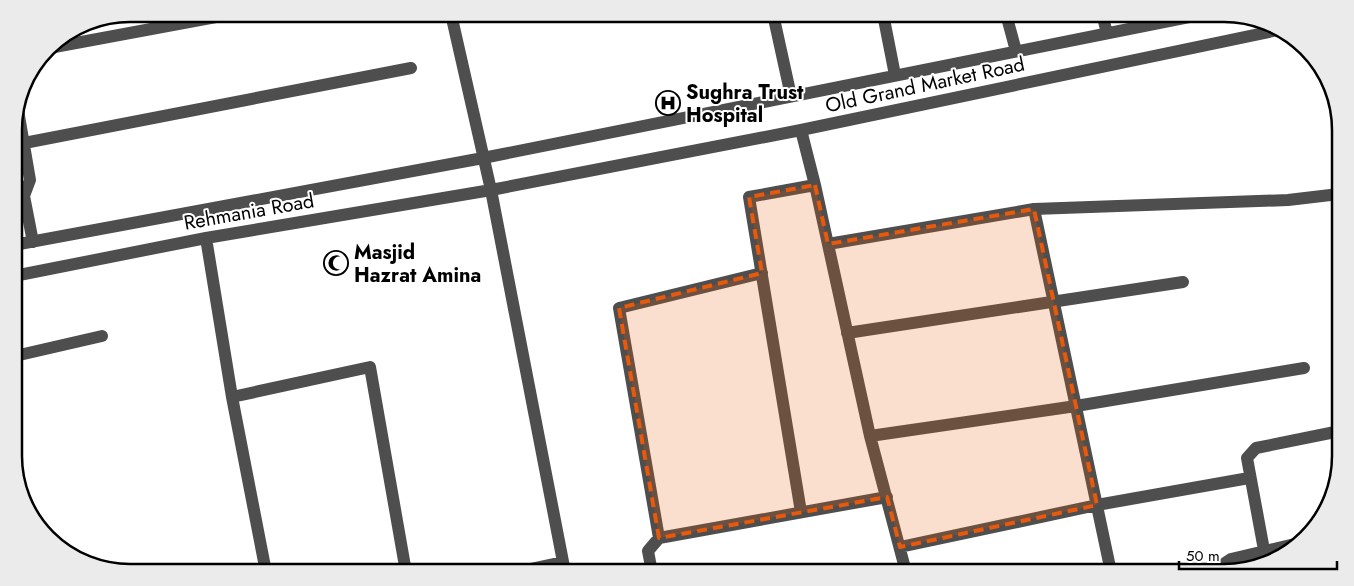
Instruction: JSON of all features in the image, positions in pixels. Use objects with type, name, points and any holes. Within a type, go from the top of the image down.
[{"type":"street","points":[[65,45],[189,22]]},
{"type":"street","points":[[453,22],[491,190],[563,564]]},
{"type":"street","points":[[776,22],[791,96]]},
{"type":"street","points":[[885,22],[895,75]]},
{"type":"street","points":[[1008,22],[1016,51]]},
{"type":"street","points":[[1104,22],[1107,33]]},
{"type":"street","name":"Old Grand Market Road","points":[[484,158],[1163,22]]},
{"type":"street","name":"Old Grand Market Road","points":[[491,190],[800,130],[1267,32]]},
{"type":"street","points":[[23,143],[410,68]]},
{"type":"street","points":[[800,130],[815,185],[870,436],[904,563]]},
{"type":"street","points":[[23,157],[30,180],[24,196],[33,242]]},
{"type":"street","name":"Rehmania Road","points":[[23,244],[484,158]]},
{"type":"street","points":[[801,512],[749,196],[815,185]]},
{"type":"street","name":"Rehmania Road","points":[[23,274],[206,238],[491,190]]},
{"type":"street","points":[[828,244],[1034,209],[1288,200],[1332,195]]},
{"type":"street","points":[[1034,209],[1109,563]]},
{"type":"street","points":[[206,238],[232,397],[264,564]]},
{"type":"street","points":[[659,538],[619,308],[762,273]]},
{"type":"street","points":[[848,333],[1183,282]]},
{"type":"street","points":[[22,354],[102,336]]},
{"type":"street","points":[[232,397],[370,367],[405,564]]},
{"type":"street","points":[[870,436],[1076,406],[1304,368]]},
{"type":"street","points":[[1264,550],[1249,478],[1247,458],[1256,448],[1332,433]]},
{"type":"street","points":[[900,547],[1097,505],[1249,478]]},
{"type":"street","points":[[650,564],[648,551],[659,538],[887,497]]},
{"type":"street","points":[[1225,563],[1231,559],[1281,547]]},
{"type":"highlighted area","points":[[815,185],[828,244],[1034,209],[1097,505],[900,547],[887,497],[659,538],[619,308],[762,273],[749,197]]},
{"type":"place","name":"Sughra Trust Hospital","points":[[668,103]]},
{"type":"place","name":"Masjid Hazrat Amina","points":[[336,263]]}]
